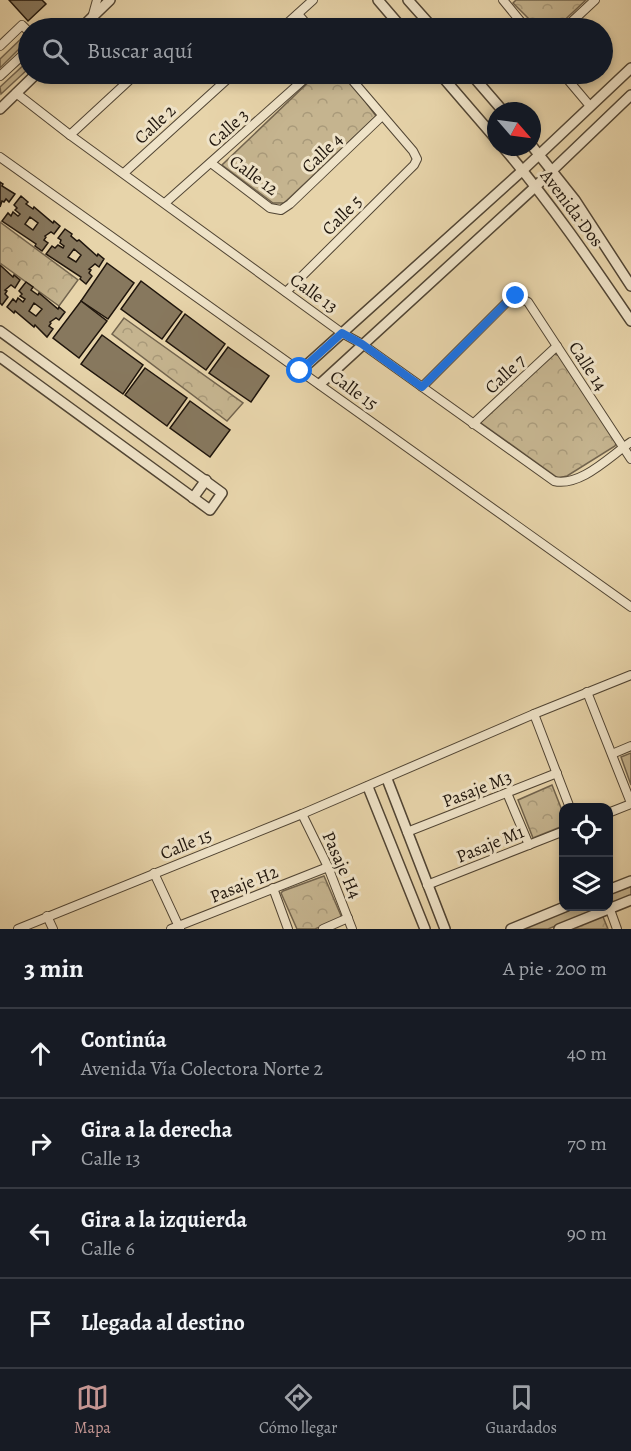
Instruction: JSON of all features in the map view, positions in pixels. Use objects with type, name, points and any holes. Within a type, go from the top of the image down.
[{"type":"street","points":[[92,18],[97,0]]},
{"type":"street","points":[[92,18],[110,0]]},
{"type":"street","points":[[293,18],[313,0]]},
{"type":"street","points":[[378,0],[393,18]]},
{"type":"street","points":[[408,0],[424,18]]},
{"type":"street","points":[[576,18],[595,0]]},
{"type":"street","points":[[506,1],[519,18]]},
{"type":"street","points":[[298,14],[301,18]]},
{"type":"street","points":[[0,46],[18,29]]},
{"type":"street","points":[[0,76],[18,59]]},
{"type":"street","points":[[541,152],[631,68]]},
{"type":"street","points":[[0,109],[25,84]]},
{"type":"street","points":[[70,135],[125,84]]},
{"type":"street","name":"Calle 2","points":[[124,173],[221,84]]},
{"type":"street","name":"Calle 3","points":[[165,203],[298,84]]},
{"type":"street","points":[[355,84],[382,116]]},
{"type":"street","points":[[449,84],[487,129]]},
{"type":"street","points":[[479,84],[494,102]]},
{"type":"street","points":[[571,84],[590,106]]},
{"type":"street","name":"Calle 13","points":[[16,93],[70,135],[342,333],[362,344],[554,481],[563,483],[580,478],[631,442]]},
{"type":"street","points":[[320,384],[535,187],[631,95]]},
{"type":"street","name":"Calle 5","points":[[286,292],[414,165],[417,159],[413,151],[382,116]]},
{"type":"street","name":"Calle 4","points":[[281,210],[382,116]]},
{"type":"street","name":"Avenida Dos","points":[[511,156],[591,262],[631,321]]},
{"type":"street","points":[[300,371],[537,156]]},
{"type":"street","name":"Avenida Dos","points":[[541,156],[575,200],[631,286]]},
{"type":"street","name":"Calle 15","points":[[0,157],[631,608]]},
{"type":"street","name":"Calle 12","points":[[211,163],[270,208],[281,210]]},
{"type":"street","name":"Calle 14","points":[[422,387],[510,299],[516,296],[528,302],[631,459]]},
{"type":"street","points":[[0,331],[222,493],[210,510],[0,357]]},
{"type":"street","name":"Calle 7","points":[[473,423],[557,346]]},
{"type":"street","points":[[193,498],[206,480]]},
{"type":"street","name":"Calle 15","points":[[18,929],[368,787],[534,714],[631,675]]},
{"type":"street","points":[[587,692],[631,803],[613,811]]},
{"type":"street","points":[[534,714],[568,803]]},
{"type":"street","points":[[612,754],[631,746]]},
{"type":"street","name":"Pasaje M3","points":[[407,832],[557,773]]},
{"type":"street","points":[[387,779],[445,929]]},
{"type":"street","points":[[368,787],[425,929]]},
{"type":"street","points":[[507,793],[529,844]]},
{"type":"street","name":"Pasaje H4","points":[[302,814],[328,867],[352,929]]},
{"type":"street","name":"Pasaje M1","points":[[427,885],[559,833]]},
{"type":"street","name":"Pasaje H2","points":[[177,928],[328,867]]},
{"type":"street","points":[[154,873],[177,928]]},
{"type":"street","points":[[613,888],[631,881]]},
{"type":"street","points":[[273,888],[288,929]]},
{"type":"street","points":[[613,905],[631,900]]},
{"type":"street","points":[[511,929],[559,909]]},
{"type":"street","points":[[560,929],[598,911]]},
{"type":"street","points":[[611,911],[617,929]]},
{"type":"street","points":[[47,916],[53,929]]},
{"type":"street","points":[[323,929],[348,918]]},
{"type":"green space","points":[[516,0],[586,0],[567,18],[528,18],[513,3]]},
{"type":"green space","points":[[18,42],[18,50],[0,68],[0,59]]},
{"type":"green space","points":[[18,70],[18,78],[1,94],[0,87]]},
{"type":"green space","points":[[307,84],[352,84],[376,116],[284,203],[273,203],[222,165]]},
{"type":"green space","points":[[0,222],[78,280],[59,306],[0,263]]},
{"type":"green space","points":[[124,318],[243,403],[227,421],[112,334]]},
{"type":"green space","points":[[554,354],[561,356],[617,441],[615,446],[567,476],[558,478],[481,423],[482,419]]},
{"type":"green space","points":[[631,753],[631,785],[621,757]]},
{"type":"green space","points":[[552,785],[559,803],[559,828],[533,838],[518,800]]},
{"type":"green space","points":[[324,876],[342,918],[315,929],[297,929],[281,893]]},
{"type":"green space","points":[[631,885],[631,896],[615,903],[613,893]]},
{"type":"green space","points":[[567,911],[592,911],[548,929],[523,929]]},
{"type":"green space","points":[[601,912],[608,929],[561,929]]},
{"type":"building","points":[[9,0],[42,0],[46,4],[31,18],[25,18]]},
{"type":"building","points":[[0,182],[2,186],[15,194],[9,202],[6,199],[2,201],[0,207]]},
{"type":"building","points":[[21,196],[28,202],[26,204],[33,209],[34,207],[60,226],[54,234],[51,232],[45,236],[44,240],[48,243],[42,251],[35,246],[36,244],[2,221],[8,213],[11,216],[13,212],[18,216],[20,214],[15,210],[17,208],[14,205]],"holes":[[[30,217],[38,223],[33,230],[25,224]]]},
{"type":"building","points":[[65,229],[77,241],[79,240],[97,256],[98,254],[104,259],[99,267],[95,264],[89,269],[92,276],[86,284],[80,279],[81,277],[46,254],[52,246],[55,248],[58,245],[63,248],[58,238]],"holes":[[[74,249],[81,255],[76,262],[68,257]]]},
{"type":"building","points":[[107,263],[134,283],[108,319],[81,301]]},
{"type":"building","points":[[0,265],[20,280],[15,288],[11,285],[5,290],[8,297],[2,305],[0,303]]},
{"type":"building","points":[[141,281],[182,312],[162,339],[121,309]]},
{"type":"building","points":[[26,282],[33,287],[31,290],[38,295],[39,293],[65,312],[59,320],[56,318],[50,322],[49,326],[53,329],[47,337],[35,325],[34,327],[7,307],[13,299],[16,302],[18,298],[23,302],[25,299],[20,296],[22,294],[19,291]],"holes":[[[34,303],[42,309],[36,316],[29,311]]]},
{"type":"building","points":[[81,301],[107,321],[79,358],[53,338]]},
{"type":"building","points":[[185,314],[225,344],[206,370],[166,341]]},
{"type":"building","points":[[102,335],[143,365],[123,394],[81,364]]},
{"type":"building","points":[[228,347],[269,376],[251,402],[209,373]]},
{"type":"building","points":[[145,368],[187,398],[167,426],[125,395]]},
{"type":"building","points":[[190,401],[230,430],[210,457],[170,428]]},
{"type":"route","points":[[300,371],[342,333],[362,344],[422,387],[510,299],[516,296]]}]
